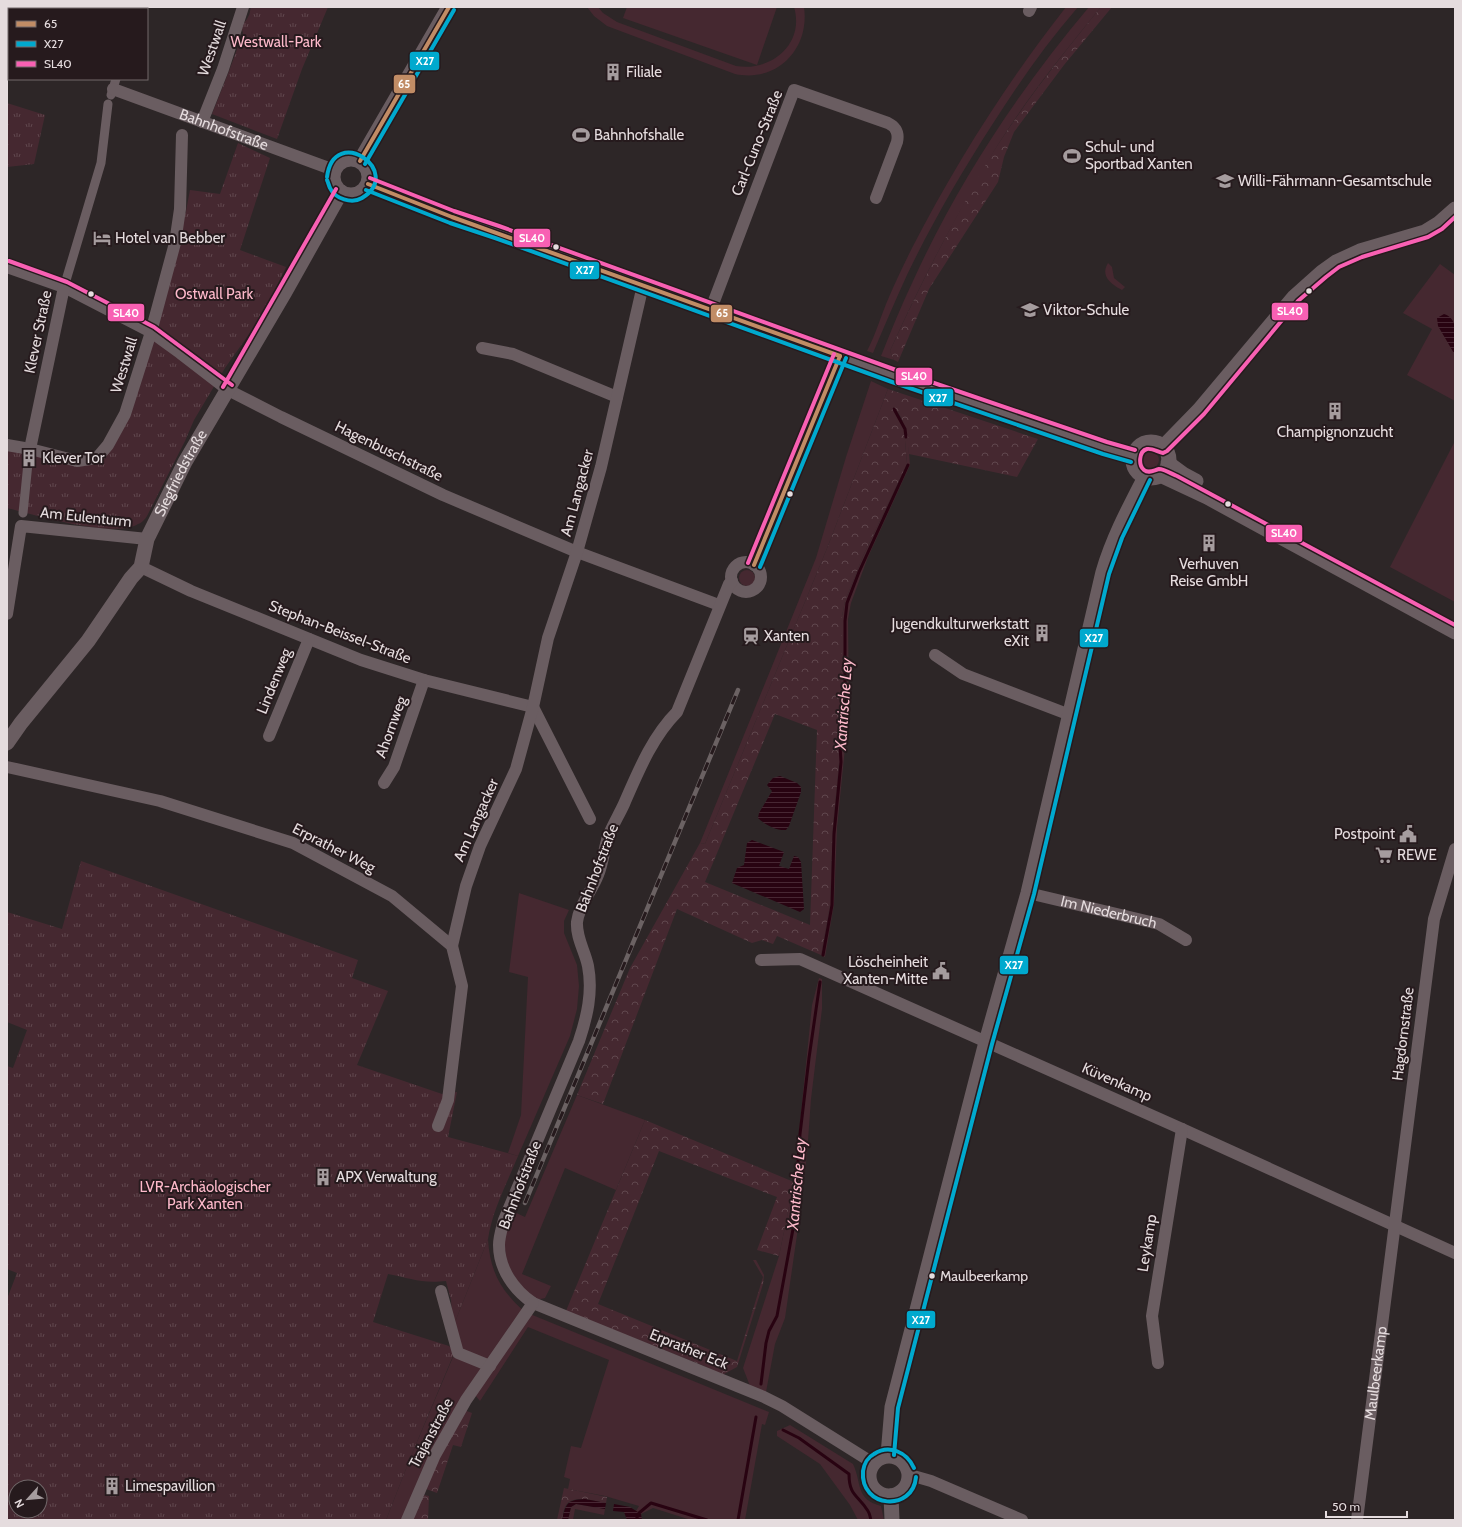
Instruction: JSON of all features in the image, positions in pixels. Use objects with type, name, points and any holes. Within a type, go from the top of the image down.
[{"type":"street","name":"Westwall","points":[[202,122],[223,69],[242,7]]},
{"type":"street","points":[[360,161],[449,7]]},
{"type":"street","name":"Carl-Cuno-Straße","points":[[711,309],[794,90],[888,123],[894,128],[898,134],[897,142],[876,198]]},
{"type":"street","name":"Bahnhofstraße","points":[[112,92],[184,126],[202,122],[334,170]]},
{"type":"street","name":"Klever Straße","points":[[30,450],[64,287],[101,163],[112,92]]},
{"type":"street","name":"Westwall","points":[[7,445],[77,461],[97,458],[108,445],[125,414],[151,332],[175,243],[180,209],[184,126]]},
{"type":"street","points":[[353,158],[360,161],[365,165],[368,171],[368,184],[361,192],[356,194],[346,194],[341,192],[335,186],[333,178],[334,170],[338,163],[345,159],[353,158]]},
{"type":"street","points":[[368,184],[452,217],[840,356],[1105,448],[1133,456]]},
{"type":"street","name":"Siegfriedstraße","points":[[142,567],[147,539],[185,462],[286,292],[341,192]]},
{"type":"street","points":[[1163,447],[1199,410],[1294,297],[1322,272],[1336,262],[1360,251],[1425,232],[1438,224],[1455,209]]},
{"type":"street","name":"Hagenbuschstraße","points":[[7,267],[64,287],[151,332],[228,390],[443,494],[577,552],[719,605]]},
{"type":"street","name":"Am Langacker","points":[[452,946],[466,886],[480,846],[516,769],[533,707],[548,638],[577,552],[601,467],[643,285]]},
{"type":"street","points":[[482,348],[513,354],[617,397]]},
{"type":"street","points":[[732,581],[738,590],[747,592],[756,588],[761,579],[760,574],[754,565],[840,356]]},
{"type":"street","points":[[1152,442],[1163,447],[1168,454],[1164,469],[1153,478],[1145,477],[1136,471],[1133,456],[1138,448],[1145,443],[1152,442]]},
{"type":"street","points":[[7,614],[22,518],[28,463]]},
{"type":"street","points":[[1164,469],[1183,474],[1455,622]]},
{"type":"street","points":[[1164,469],[1207,497],[1455,632]]},
{"type":"street","points":[[888,1455],[892,1407],[986,1042],[1028,893],[1107,557],[1123,518],[1145,477]]},
{"type":"street","name":"Am Eulenturm","points":[[22,518],[147,539]]},
{"type":"street","name":"Bahnhofstraße","points":[[502,1260],[499,1246],[504,1220],[579,1041],[587,1016],[590,979],[588,966],[577,932],[578,917],[598,876],[609,836],[641,766],[665,724],[677,712],[719,605],[729,584],[732,581],[731,576],[733,570],[737,565],[743,563],[754,565]]},
{"type":"street","points":[[7,743],[21,723],[88,641],[131,578],[142,567]]},
{"type":"street","name":"Stephan-Beissel-Straße","points":[[142,567],[191,591],[361,660],[424,680],[533,707]]},
{"type":"street","name":"Lindenweg","points":[[269,736],[309,639]]},
{"type":"street","points":[[935,656],[963,674],[1070,715]]},
{"type":"street","name":"Ahornweg","points":[[384,784],[394,767],[424,680]]},
{"type":"street","points":[[533,707],[590,819]]},
{"type":"street","name":"Erprather Weg","points":[[7,767],[160,801],[292,843],[392,896],[452,946]]},
{"type":"street","name":"Hagdornstraße","points":[[1395,1226],[1434,919],[1455,849]]},
{"type":"street","name":"Im Niederbruch","points":[[1028,893],[1159,924],[1186,940]]},
{"type":"street","points":[[438,1126],[448,1100],[462,986],[452,946]]},
{"type":"street","name":"Küvenkamp","points":[[761,960],[800,959],[1182,1129],[1455,1253]]},
{"type":"street","name":"Leykamp","points":[[1158,1363],[1152,1316],[1182,1129]]},
{"type":"street","name":"Maulbeerkamp","points":[[1357,1520],[1395,1226]]},
{"type":"street","name":"Erprather Eck","points":[[502,1260],[507,1274],[514,1286],[522,1295],[533,1303],[764,1396],[873,1463]]},
{"type":"street","points":[[441,1291],[458,1353],[490,1366]]},
{"type":"street","name":"Trajanstraße","points":[[407,1520],[435,1456],[466,1400],[533,1303]]},
{"type":"street","points":[[888,1455],[896,1456],[903,1460],[908,1467],[910,1475],[909,1482],[905,1489],[899,1494],[891,1496],[876,1492],[871,1486],[869,1478],[869,1470],[873,1463],[882,1456],[888,1455]]},
{"type":"street","points":[[910,1475],[931,1480],[1022,1520]]},
{"type":"street","points":[[891,1496],[892,1520]]},
{"type":"green space","name":"Westwall-Park","points":[[251,7],[328,7],[302,69],[277,139],[212,114],[243,33],[242,26],[249,15]]},
{"type":"green space","points":[[587,7],[598,7],[603,13],[617,22],[736,66],[749,67],[761,65],[773,60],[790,44],[794,33],[796,20],[794,7],[804,7],[804,22],[802,36],[796,49],[788,60],[777,68],[764,73],[750,75],[735,74],[607,26],[594,16]]},
{"type":"green space","points":[[627,7],[777,7],[757,65],[623,18]]},
{"type":"green space","points":[[1066,7],[1078,7],[1022,79],[969,161],[947,198],[907,275],[873,353],[867,351],[903,266],[946,185],[983,124],[1023,64]]},
{"type":"green space","points":[[1089,7],[1101,7],[1024,105],[994,151],[951,227],[919,288],[890,351],[894,360],[881,356],[904,300],[931,244],[970,173],[1014,104]]},
{"type":"green space","points":[[1101,7],[1112,7],[1064,65],[1014,132],[1004,157],[998,182],[929,289],[898,362],[894,360],[890,351],[909,310],[950,229],[989,158],[1037,89]]},
{"type":"green space","points":[[7,103],[45,115],[34,164],[7,167]]},
{"type":"green space","name":"Ostwall Park","points":[[238,143],[270,158],[240,250],[286,267],[271,298],[254,327],[225,368],[194,420],[147,516],[143,521],[127,528],[111,529],[74,524],[7,508],[7,445],[77,461],[97,458],[125,414],[175,243],[186,211],[190,190],[220,194]]},
{"type":"green space","points":[[1108,263],[1112,267],[1114,278],[1125,287],[1122,290],[1114,285],[1106,276],[1105,272]]},
{"type":"green space","points":[[1440,264],[1455,275],[1455,401],[1407,375],[1432,329],[1403,313]]},
{"type":"green space","points":[[871,381],[888,389],[828,546],[705,844],[700,843],[816,558],[846,457]]},
{"type":"green space","points":[[888,389],[1038,439],[1017,477],[909,454],[906,435],[901,417],[893,407],[904,429],[907,464],[863,556],[845,601],[842,616],[842,701],[839,725],[839,763],[833,825],[830,905],[821,955],[777,936],[773,944],[762,940],[752,943],[677,909],[603,1104],[577,1095],[630,968],[700,843],[705,844],[828,546]],"holes":[[[775,714],[817,730],[810,925],[705,882]]]},
{"type":"green space","points":[[894,407],[907,429],[910,465],[868,557],[851,603],[848,619],[849,705],[837,828],[834,904],[825,957],[821,955],[830,905],[833,825],[839,763],[839,725],[842,701],[842,616],[845,601],[863,556],[907,464],[904,429],[893,409]]},
{"type":"green space","points":[[1455,441],[1455,602],[1390,567]]},
{"type":"green space","points":[[1151,452],[1157,454],[1159,460],[1157,466],[1151,468],[1145,466],[1143,460],[1145,454]]},
{"type":"green space","points":[[744,570],[750,570],[755,575],[753,584],[750,586],[744,586],[739,581],[739,575]]},
{"type":"green space","name":"LVR-Archäologischer Park Xanten","points":[[81,861],[358,960],[352,978],[388,991],[357,1065],[442,1094],[457,1092],[448,1137],[518,1156],[496,1208],[488,1239],[453,1327],[451,1300],[446,1281],[430,1282],[388,1274],[373,1322],[449,1346],[455,1351],[386,1520],[7,1520],[7,1299],[17,1273],[7,1269],[7,1066],[13,1068],[27,1030],[7,1022],[7,912],[62,929]]},
{"type":"green space","points":[[519,893],[569,910],[564,921],[564,933],[577,965],[579,986],[577,1009],[570,1036],[518,1156],[508,1153],[521,1115],[528,977],[509,972]]},
{"type":"green space","points":[[819,978],[822,979],[822,1009],[798,1228],[785,1318],[775,1344],[766,1392],[750,1386],[743,1368],[779,1256],[794,1182],[812,1005]]},
{"type":"green space","points":[[577,1095],[645,1120],[616,1190],[565,1168],[522,1274],[551,1286],[545,1298],[536,1300],[524,1291],[513,1277],[506,1259],[504,1240],[512,1211],[525,1217]]},
{"type":"green space","points":[[645,1120],[794,1182],[779,1256],[757,1250],[777,1197],[659,1151],[598,1304],[737,1361],[763,1277],[753,1260],[756,1260],[764,1275],[763,1284],[737,1367],[722,1375],[704,1366],[566,1311]]},
{"type":"green space","points":[[488,1239],[491,1261],[498,1279],[509,1295],[524,1311],[488,1362],[461,1351],[453,1327]]},
{"type":"green space","points":[[530,1314],[769,1412],[765,1425],[762,1424],[745,1520],[691,1520],[653,1508],[641,1514],[636,1511],[639,1506],[605,1496],[568,1489],[570,1479],[564,1477],[571,1446],[581,1448],[609,1360],[528,1327],[480,1401],[475,1395]]},
{"type":"green space","points":[[453,1357],[481,1367],[483,1370],[404,1520],[386,1520],[411,1456]]},
{"type":"green space","points":[[464,1410],[472,1413],[461,1447],[453,1445],[437,1493],[426,1489],[431,1473]]},
{"type":"green space","points":[[790,1425],[853,1464],[863,1495],[873,1503],[881,1506],[884,1520],[858,1520],[850,1505],[820,1464],[777,1436],[777,1431]]},
{"type":"green space","points":[[564,1488],[607,1497],[606,1503],[584,1499],[572,1500],[565,1507],[562,1520],[557,1520]]},
{"type":"green space","points":[[424,1495],[429,1496],[428,1520],[412,1520]]},
{"type":"green space","points":[[576,1504],[605,1509],[604,1515],[575,1509],[573,1520],[568,1520],[571,1507]]},
{"type":"shaded area","points":[[1444,314],[1449,316],[1455,325],[1455,355],[1438,326],[1437,318]]},
{"type":"shaded area","points":[[780,776],[797,783],[801,787],[801,792],[789,826],[786,830],[771,827],[758,818],[759,813],[772,791],[767,785],[773,778]]},
{"type":"shaded area","points":[[752,840],[784,852],[779,866],[789,869],[794,856],[798,857],[801,862],[804,909],[800,912],[732,883],[737,868],[744,865],[747,843]]},
{"type":"shaded area","points":[[585,1499],[606,1503],[605,1509],[576,1504],[571,1507],[568,1520],[562,1520],[568,1504],[574,1500]]},
{"type":"shaded area","points":[[614,1504],[630,1507],[641,1514],[642,1520],[627,1520],[624,1512],[613,1511]]},
{"type":"waterway","name":"Xantrische Ley","points":[[894,409],[905,429],[906,437]]},
{"type":"waterway","name":"Xantrische Ley","points":[[823,955],[832,905],[834,834],[841,762],[840,745],[845,704],[845,621],[847,603],[859,572],[908,465]]},
{"type":"waterway","name":"Xantrische Ley","points":[[761,1384],[766,1343],[769,1331],[777,1316],[793,1229],[800,1134],[820,982]]},
{"type":"waterway","name":"Xantrische Ley","points":[[738,1520],[756,1417]]},
{"type":"waterway","points":[[783,1430],[799,1438],[849,1474],[849,1481],[852,1491],[870,1514],[871,1520]]},
{"type":"waterway","points":[[636,1520],[639,1513],[651,1503],[707,1520]]},
{"type":"railway","points":[[525,1203],[738,690]]},
{"type":"transit line","name":"65","points":[[360,161],[449,7]]},
{"type":"transit line","name":"X27","points":[[365,164],[454,10]]},
{"type":"transit line","name":"X27","points":[[327,177],[332,161],[341,154],[352,153],[363,158],[372,166],[376,176],[373,187],[362,198],[353,201],[340,198],[332,192],[327,180]]},
{"type":"transit line","name":"SL40","points":[[370,178],[454,211],[896,370],[1107,442],[1135,450]]},
{"type":"transit line","name":"65","points":[[368,184],[452,217],[840,356]]},
{"type":"transit line","name":"SL40","points":[[223,387],[336,189]]},
{"type":"transit line","name":"X27","points":[[366,190],[450,223],[892,382],[1103,454],[1131,462]]},
{"type":"transit line","name":"SL40","points":[[1455,217],[1442,229],[1428,237],[1362,257],[1339,267],[1298,301],[1204,414],[1167,451],[1163,453],[1147,449],[1142,452],[1140,458],[1140,462],[1144,470],[1150,472],[1161,469],[1177,476],[1455,625]]},
{"type":"transit line","name":"SL40","points":[[9,261],[67,282],[154,327],[232,385]]},
{"type":"transit line","name":"SL40","points":[[748,563],[834,354]]},
{"type":"transit line","name":"65","points":[[754,565],[840,356]]},
{"type":"transit line","name":"X27","points":[[760,567],[846,358]]},
{"type":"transit line","name":"X27","points":[[894,1455],[898,1408],[992,1044],[1034,894],[1109,574],[1122,538],[1150,480]]},
{"type":"transit line","name":"X27","points":[[914,1468],[911,1462],[897,1451],[880,1451],[870,1457],[865,1463],[863,1471],[864,1484],[870,1493],[878,1499],[897,1501],[906,1496],[913,1488],[916,1477]]},
{"type":"place","name":"Filiale","points":[[613,72]]},
{"type":"place","name":"Bahnhofshalle","points":[[581,135]]},
{"type":"place","name":"Schul- und Sportbad Xanten","points":[[1072,156]]},
{"type":"place","name":"Willi-Fährmann-Gesamtschule","points":[[1225,181]]},
{"type":"place","name":"Hotel van Bebber","points":[[102,238]]},
{"type":"place","name":"Viktor-Schule","points":[[1030,310]]},
{"type":"place","name":"Champignonzucht","points":[[1335,411]]},
{"type":"place","name":"Klever Tor","points":[[29,458]]},
{"type":"place","name":"Verhuven Reise GmbH","points":[[1209,543]]},
{"type":"place","name":"Jugendkulturwerkstatt eXit","points":[[1042,633]]},
{"type":"place","name":"Xanten","points":[[751,636]]},
{"type":"place","name":"Postpoint","points":[[1408,834]]},
{"type":"place","name":"REWE","points":[[1384,855]]},
{"type":"place","name":"Löscheinheit Xanten-Mitte","points":[[941,971]]},
{"type":"place","name":"APX Verwaltung","points":[[323,1177]]},
{"type":"place","name":"Maulbeerkamp","points":[[932,1276]]},
{"type":"place","name":"Limespavillion","points":[[112,1486]]}]
